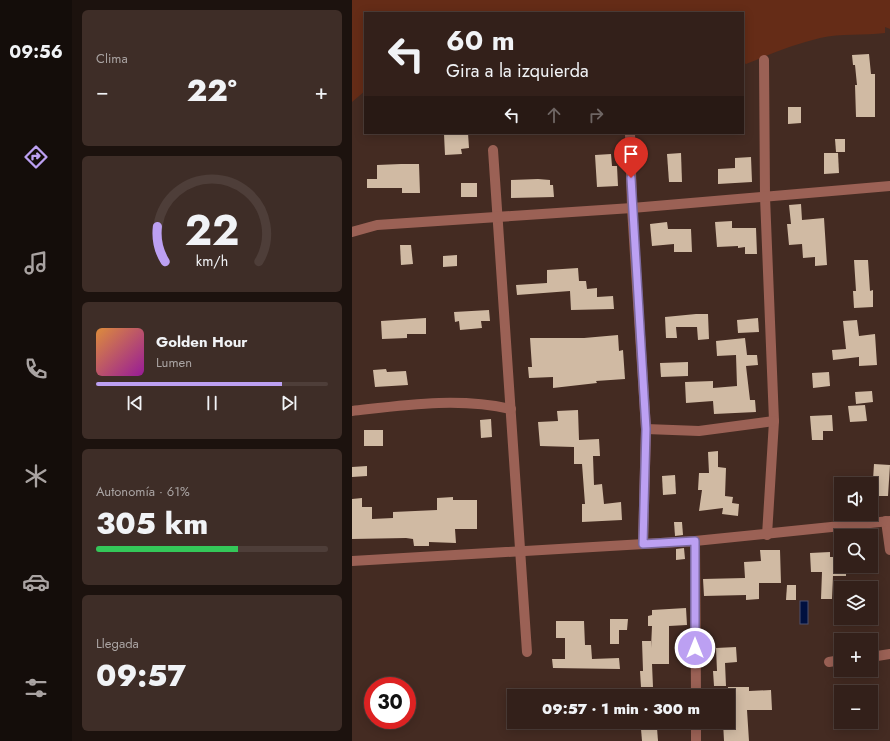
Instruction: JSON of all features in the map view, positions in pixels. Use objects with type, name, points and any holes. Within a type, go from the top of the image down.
[{"type":"street","points":[[764,60],[765,197],[774,421],[767,534]]},
{"type":"street","points":[[630,134],[632,208],[646,429],[643,544]]},
{"type":"street","points":[[493,150],[527,652]]},
{"type":"street","points":[[352,232],[377,225],[632,208],[890,186]]},
{"type":"street","points":[[352,411],[439,402],[468,402],[511,409]]},
{"type":"street","points":[[646,429],[699,431],[774,421]]},
{"type":"street","points":[[352,561],[695,541],[888,521],[890,550]]},
{"type":"street","points":[[695,541],[696,689]]},
{"type":"street","points":[[878,655],[890,654]]},
{"type":"street","points":[[829,662],[834,661]]},
{"type":"street","points":[[696,729],[696,741]]},
{"type":"shaded area","points":[[352,0],[890,0],[890,29],[885,27],[885,33],[828,36],[792,46],[746,64],[744,63],[744,12],[364,12],[364,92],[352,102]]},
{"type":"shaded area","points":[[800,601],[808,601],[808,624],[800,624]]},
{"type":"building","points":[[869,54],[871,74],[875,74],[875,117],[856,117],[855,85],[857,85],[855,65],[853,65],[852,55]]},
{"type":"building","points":[[788,107],[801,107],[801,123],[788,124]]},
{"type":"building","points":[[444,134],[468,134],[469,148],[461,149],[462,154],[445,155]]},
{"type":"building","points":[[835,139],[845,139],[845,152],[836,152]]},
{"type":"building","points":[[681,153],[682,182],[669,182],[667,154]]},
{"type":"building","points":[[824,153],[838,153],[839,173],[824,174]]},
{"type":"building","points":[[611,154],[612,166],[617,166],[618,186],[597,187],[595,155]]},
{"type":"building","points":[[751,157],[752,182],[718,184],[718,169],[735,168],[735,158]]},
{"type":"building","points":[[419,164],[420,193],[402,193],[402,188],[367,188],[367,179],[377,179],[377,165]]},
{"type":"building","points":[[511,180],[550,180],[550,185],[553,185],[554,197],[511,198]]},
{"type":"building","points":[[461,183],[477,183],[477,197],[461,197]]},
{"type":"building","points":[[801,204],[802,220],[824,218],[827,265],[815,266],[815,257],[803,258],[802,244],[789,245],[787,224],[791,224],[789,205]]},
{"type":"building","points":[[732,221],[732,228],[756,228],[757,254],[745,254],[745,247],[717,247],[715,222]]},
{"type":"building","points":[[667,222],[668,229],[691,229],[692,252],[674,252],[674,244],[652,246],[650,224]]},
{"type":"building","points":[[400,245],[411,245],[413,264],[401,265]]},
{"type":"building","points":[[457,255],[457,266],[443,267],[443,256]]},
{"type":"building","points":[[854,260],[868,260],[870,291],[873,290],[873,307],[854,308],[853,291],[856,291]]},
{"type":"building","points":[[578,268],[579,281],[586,281],[587,289],[597,288],[597,297],[613,296],[614,309],[571,310],[570,291],[517,295],[516,285],[547,283],[547,270]]},
{"type":"building","points":[[489,310],[490,321],[481,321],[482,328],[460,330],[459,321],[455,322],[454,312]]},
{"type":"building","points":[[708,314],[709,339],[698,340],[697,327],[676,327],[677,338],[666,338],[665,317]]},
{"type":"building","points":[[426,318],[426,334],[407,334],[407,338],[382,339],[381,321]]},
{"type":"building","points":[[758,318],[759,332],[738,333],[737,320]]},
{"type":"building","points":[[857,320],[859,336],[875,334],[877,365],[859,366],[859,357],[833,360],[832,350],[846,349],[843,321]]},
{"type":"building","points":[[618,335],[619,351],[623,350],[625,379],[596,381],[597,383],[553,388],[553,377],[529,378],[528,367],[532,367],[530,338],[584,338]]},
{"type":"building","points":[[745,338],[747,355],[757,355],[758,365],[746,366],[750,400],[755,400],[756,412],[714,414],[713,401],[686,403],[685,382],[713,381],[713,388],[737,386],[736,355],[717,356],[716,341]]},
{"type":"building","points":[[688,362],[688,376],[661,377],[660,363]]},
{"type":"building","points":[[386,369],[387,372],[406,371],[408,385],[375,387],[373,370]]},
{"type":"building","points":[[829,372],[830,386],[813,388],[812,373]]},
{"type":"building","points":[[872,391],[873,402],[856,404],[855,392]]},
{"type":"building","points":[[865,405],[867,421],[850,422],[848,406]]},
{"type":"building","points":[[578,410],[579,440],[599,439],[600,456],[593,456],[594,485],[602,484],[604,504],[621,502],[622,520],[582,522],[582,504],[585,504],[582,464],[574,464],[574,447],[540,446],[538,422],[558,421],[557,411]]},
{"type":"building","points":[[832,415],[833,431],[823,431],[823,440],[812,440],[810,416]]},
{"type":"building","points":[[491,419],[492,437],[481,438],[480,420]]},
{"type":"building","points":[[364,430],[383,430],[383,446],[364,446]]},
{"type":"building","points":[[718,451],[718,467],[726,468],[725,496],[733,497],[732,503],[739,504],[738,516],[722,514],[723,508],[699,511],[702,490],[698,490],[699,473],[709,473],[708,452]]},
{"type":"building","points":[[874,464],[890,465],[888,496],[878,496],[878,477],[873,477]]},
{"type":"building","points":[[367,466],[367,476],[352,477],[352,467]]},
{"type":"building","points":[[675,475],[676,494],[663,495],[662,476]]},
{"type":"building","points":[[453,497],[453,500],[477,500],[477,529],[455,529],[456,543],[429,542],[429,546],[414,546],[413,539],[406,538],[352,539],[352,499],[362,498],[362,507],[372,507],[372,519],[393,518],[393,512],[437,510],[437,498]]},
{"type":"building","points":[[674,522],[682,522],[683,535],[675,536]]},
{"type":"building","points":[[684,548],[685,559],[676,560],[676,549]]},
{"type":"building","points":[[760,550],[780,550],[781,583],[759,583],[759,599],[746,600],[746,595],[704,596],[703,579],[745,578],[744,562],[761,561]]},
{"type":"building","points":[[830,552],[830,557],[834,557],[834,573],[846,573],[846,576],[833,576],[832,599],[821,599],[822,572],[811,572],[810,553]]},
{"type":"building","points":[[787,585],[796,585],[796,600],[786,600]]},
{"type":"building","points":[[686,608],[687,625],[669,626],[669,664],[652,664],[653,687],[641,687],[640,671],[643,671],[642,641],[651,641],[651,648],[652,626],[648,626],[648,616],[652,615],[652,610]]},
{"type":"building","points":[[610,619],[628,619],[627,630],[619,630],[619,644],[610,644]]},
{"type":"building","points":[[556,621],[584,621],[585,645],[591,645],[592,659],[619,658],[620,669],[553,668],[552,659],[565,659],[565,638],[556,638]]},
{"type":"building","points":[[736,647],[737,662],[725,663],[726,686],[714,686],[713,671],[717,671],[716,648]]},
{"type":"building","points":[[728,687],[749,687],[749,691],[771,690],[772,710],[747,710],[749,741],[724,741],[723,729],[735,729],[735,689],[728,689]]},
{"type":"building","points":[[641,729],[657,729],[658,741],[642,741]]},
{"type":"route","points":[[631,178],[646,429],[643,544],[695,541],[695,648]]}]
